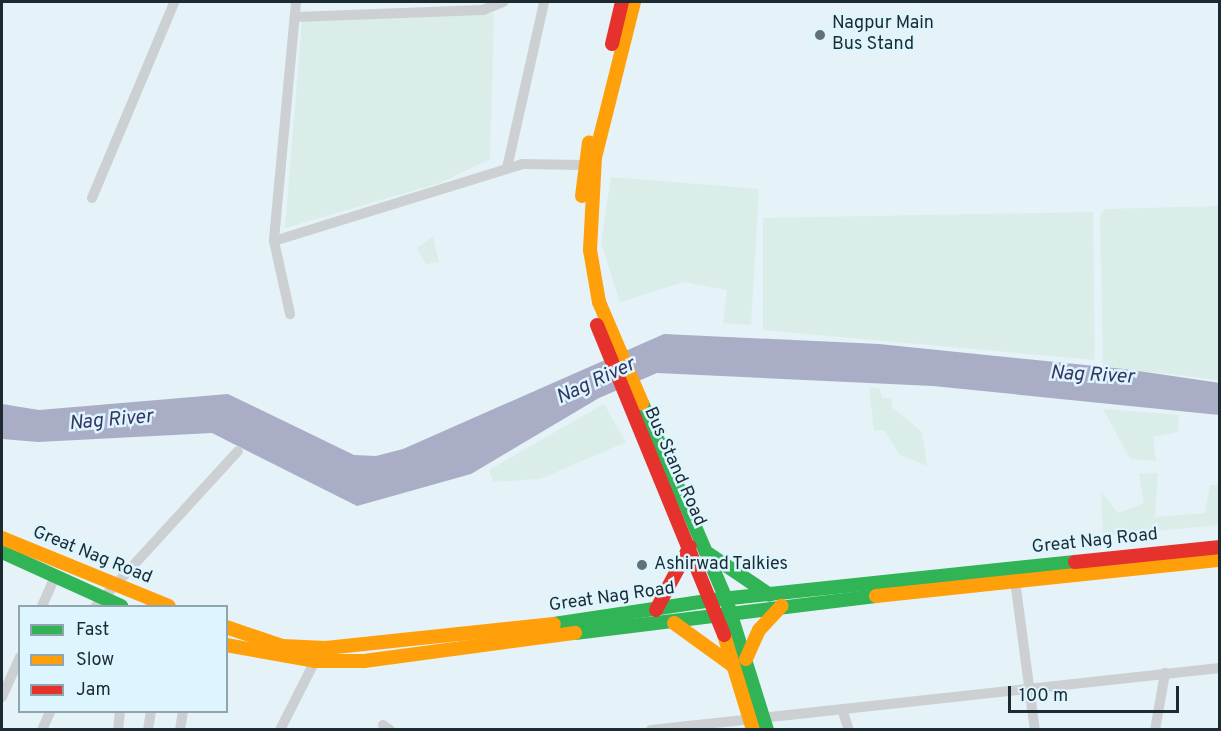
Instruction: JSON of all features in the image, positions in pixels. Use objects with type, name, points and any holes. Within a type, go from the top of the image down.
[{"type":"main road","points":[[622,2],[582,165],[583,273],[626,387],[708,554],[722,606],[746,659],[758,724]]},
{"type":"main road","points":[[610,348],[590,250],[592,200],[595,157],[634,2]]},
{"type":"main road","name":"Bus Stand Road","points":[[626,387],[690,546],[722,606],[732,665],[758,724]]},
{"type":"main road","name":"Great Nag Road","points":[[2,538],[167,605]]},
{"type":"main road","points":[[656,610],[690,546]]},
{"type":"main road","name":"Great Nag Road","points":[[228,645],[315,662],[364,661],[674,623],[722,606],[770,595],[1220,546]]},
{"type":"main road","name":"Great Nag Road","points":[[2,552],[56,577],[98,602],[115,605]]},
{"type":"main road","points":[[708,554],[770,595]]},
{"type":"main road","name":"Great Nag Road","points":[[228,628],[282,646],[326,648],[656,610],[722,606],[782,606],[1220,560]]},
{"type":"main road","points":[[746,659],[759,630],[782,606]]},
{"type":"main road","points":[[674,623],[732,665]]},
{"type":"street","points":[[290,314],[274,241],[296,2]]},
{"type":"street","points":[[295,17],[412,6],[483,10],[503,2]]},
{"type":"street","points":[[507,168],[544,2]]},
{"type":"street","points":[[92,198],[174,3]]},
{"type":"street","points":[[274,241],[507,168],[582,165]]},
{"type":"street","points":[[98,602],[112,583],[238,451]]},
{"type":"street","points":[[42,605],[56,577]]},
{"type":"street","points":[[1015,581],[1035,729]]},
{"type":"street","points":[[2,697],[4,683],[18,660]]},
{"type":"street","points":[[280,729],[315,662]]},
{"type":"street","points":[[651,729],[758,724],[1220,668]]},
{"type":"street","points":[[1155,729],[1165,673]]},
{"type":"street","points":[[843,712],[849,729]]},
{"type":"street","points":[[42,729],[49,713]]},
{"type":"street","points":[[118,729],[120,713]]},
{"type":"street","points":[[148,729],[151,713]]},
{"type":"street","points":[[180,729],[183,713]]},
{"type":"shaded area","points":[[494,13],[490,159],[440,183],[285,228],[302,21]]},
{"type":"shaded area","points":[[611,177],[759,189],[751,325],[723,323],[727,290],[684,282],[620,302],[601,243]]},
{"type":"shaded area","points":[[1219,206],[1219,380],[1103,366],[1100,216],[1105,209]]},
{"type":"shaded area","points":[[1093,212],[1095,360],[763,330],[763,218]]},
{"type":"shaded area","points":[[433,236],[439,262],[426,264],[417,248]]},
{"type":"shaded area","points":[[869,387],[880,389],[882,398],[891,398],[892,407],[922,432],[927,466],[899,454],[884,430],[874,431]]},
{"type":"shaded area","points":[[604,404],[626,442],[540,479],[493,482],[489,470]]},
{"type":"shaded area","points":[[1103,409],[1179,415],[1178,432],[1153,437],[1156,461],[1130,459]]},
{"type":"shaded area","points":[[1158,473],[1155,517],[1205,513],[1210,485],[1219,485],[1219,525],[1103,536],[1101,491],[1118,513],[1144,503],[1139,474]]},
{"type":"water","name":"Nag River","points":[[664,334],[879,344],[1125,369],[1220,383],[1219,415],[933,386],[657,373],[599,398],[471,474],[357,506],[212,433],[38,442],[2,439],[2,404],[39,410],[228,394],[354,455],[376,456],[403,449]]},
{"type":"traffic: fast","points":[[642,403],[726,599],[767,730]]},
{"type":"traffic: fast","points":[[2,552],[119,605]]},
{"type":"traffic: fast","points":[[709,554],[770,595]]},
{"type":"traffic: fast","points":[[554,624],[712,600],[1075,562]]},
{"type":"traffic: fast","points":[[575,633],[876,596]]},
{"type":"traffic: slow","points":[[634,2],[595,157],[590,250],[599,302],[642,403]]},
{"type":"traffic: slow","points":[[582,196],[589,142]]},
{"type":"traffic: slow","points":[[2,538],[167,605]]},
{"type":"traffic: slow","points":[[876,596],[1220,560]]},
{"type":"traffic: slow","points":[[746,659],[759,630],[781,606]]},
{"type":"traffic: slow","points":[[674,623],[732,665]]},
{"type":"traffic: slow","points":[[228,628],[282,646],[326,648],[554,624]]},
{"type":"traffic: slow","points":[[228,645],[315,661],[364,661],[575,633]]},
{"type":"traffic: slow","points":[[724,635],[753,730]]},
{"type":"traffic: jam","points":[[612,44],[622,2]]},
{"type":"traffic: jam","points":[[597,325],[724,635]]},
{"type":"traffic: jam","points":[[656,610],[690,546]]},
{"type":"traffic: jam","points":[[1075,562],[1220,547]]},
{"type":"place","name":"Nagpur Main Bus Stand","points":[[820,35]]},
{"type":"place","name":"Ashirwad Talkies","points":[[642,565]]}]
